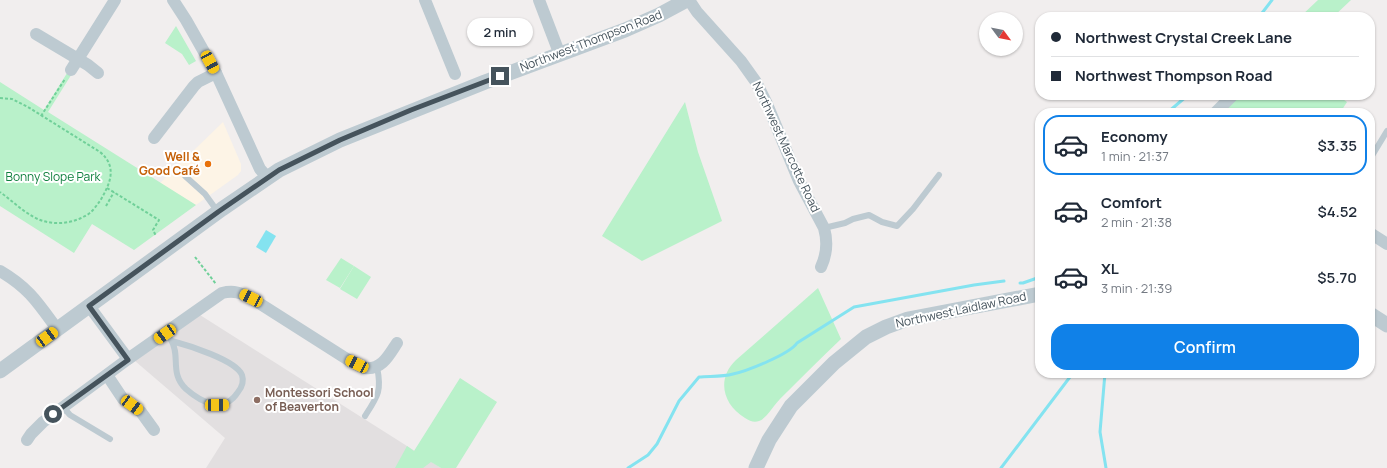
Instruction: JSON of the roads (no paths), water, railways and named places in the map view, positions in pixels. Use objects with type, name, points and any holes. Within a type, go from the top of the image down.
[{"type":"street","points":[[74,64],[115,0]]},
{"type":"street","points":[[173,0],[216,73],[260,169],[267,177]]},
{"type":"street","points":[[425,0],[455,74]]},
{"type":"street","points":[[539,0],[560,54]]},
{"type":"street","name":"Northwest Thompson Road","points":[[0,371],[267,177],[309,154],[354,134],[485,82],[625,30],[659,16],[688,0]]},
{"type":"street","name":"Northwest Marcotte Road","points":[[688,0],[696,12],[741,61],[756,82],[767,104],[799,181],[824,228],[826,236],[826,255],[821,267]]},
{"type":"street","points":[[36,34],[74,64],[98,73]]},
{"type":"street","points":[[154,138],[194,86],[198,82],[216,73]]},
{"type":"street","points":[[1220,108],[1228,100]]},
{"type":"street","points":[[1375,236],[1386,241]]},
{"type":"street","points":[[0,271],[27,290],[37,300],[58,329]]},
{"type":"street","points":[[27,440],[43,422],[128,360],[168,337],[222,293],[231,291],[240,292],[350,361],[365,368],[377,367],[386,360],[397,343]]},
{"type":"street","name":"Northwest Laidlaw Road","points":[[756,468],[769,440],[791,406],[834,363],[866,337],[886,326],[908,319],[1035,295]]},
{"type":"street","points":[[89,306],[128,360]]},
{"type":"street","points":[[1375,317],[1387,325]]},
{"type":"street","points":[[107,375],[123,399],[141,412],[154,430]]},
{"type":"lane","points":[[1375,151],[1387,131]]},
{"type":"lane","points":[[824,228],[869,215],[882,222],[897,226],[913,209],[939,175]]},
{"type":"lane","points":[[185,176],[205,194],[218,212]]},
{"type":"lane","points":[[168,337],[201,349],[232,365],[238,370],[242,375],[243,382],[241,389],[231,402],[217,405],[206,402],[198,398],[186,388],[177,375],[175,369],[174,352],[168,337]]},
{"type":"lane","points":[[365,416],[373,404],[379,390],[380,384],[377,367]]},
{"type":"lane","points":[[63,407],[70,415],[110,439]]},
{"type":"water","points":[[266,230],[276,236],[266,253],[256,247]]},
{"type":"waterway","points":[[1263,12],[1272,0]]},
{"type":"waterway","points":[[1173,108],[1182,100]]},
{"type":"waterway","points":[[1020,283],[1035,279]]},
{"type":"waterway","points":[[628,468],[648,455],[657,444],[679,401],[699,377],[729,375],[768,362],[786,352],[797,343],[854,307],[1004,281]]},
{"type":"waterway","points":[[1001,468],[1069,378]]},
{"type":"waterway","points":[[1105,378],[1100,432],[1106,468]]},
{"type":"place","name":"Well & Good Café","points":[[208,164]]},
{"type":"place","name":"Montessori School of Beaverton","points":[[257,400]]},
{"type":"park label","name":"Bonny Slope Park","points":[[53,177]]}]
